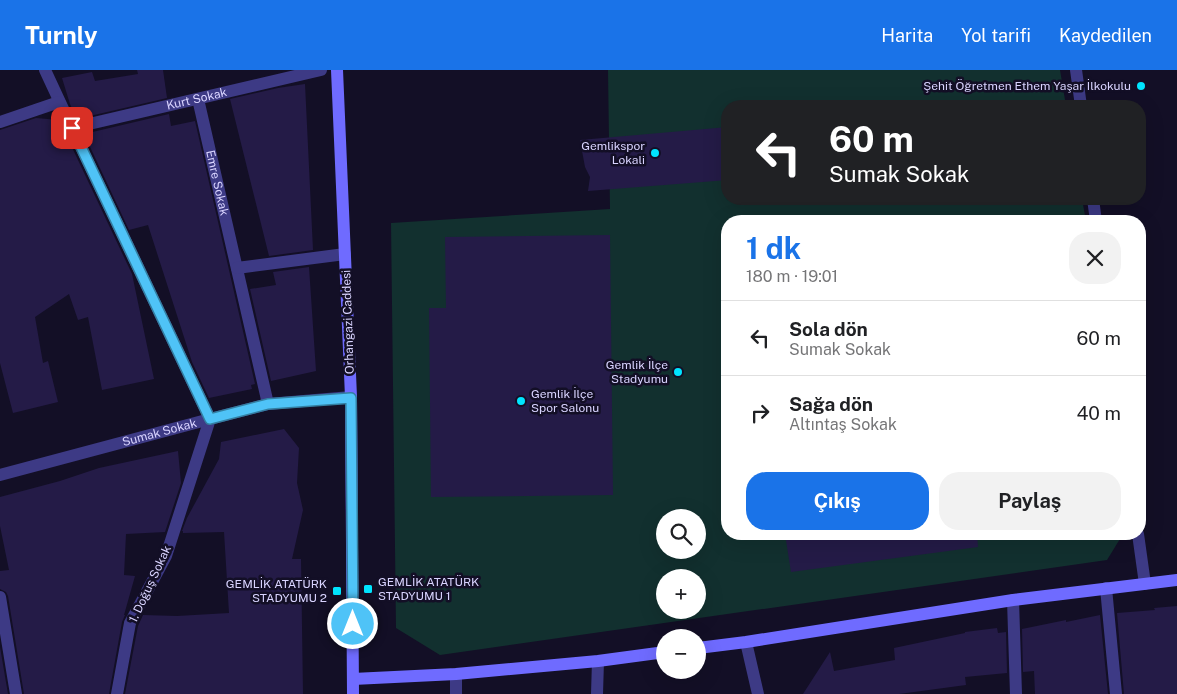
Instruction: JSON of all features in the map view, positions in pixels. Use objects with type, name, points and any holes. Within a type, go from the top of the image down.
[{"type":"street","points":[[45,70],[210,419]]},
{"type":"street","name":"Kurt Sokak","points":[[72,128],[321,70]]},
{"type":"street","name":"Orhangazi Caddesi","points":[[337,70],[351,398],[353,694]]},
{"type":"street","points":[[1076,70],[1080,100]]},
{"type":"street","name":"Emre Sokak","points":[[198,99],[268,404]]},
{"type":"street","points":[[0,122],[59,102]]},
{"type":"street","points":[[237,268],[345,254]]},
{"type":"street","name":"Sumak Sokak","points":[[1,473],[268,404],[351,398]]},
{"type":"street","name":"1. Doğuş Sokak","points":[[117,694],[130,624],[166,556],[210,419]]},
{"type":"street","points":[[1139,540],[1145,584]]},
{"type":"street","points":[[706,647],[1013,600],[1177,580]]},
{"type":"street","points":[[1106,588],[1116,694]]},
{"type":"street","points":[[0,597],[16,694]]},
{"type":"street","points":[[1013,600],[1016,694]]},
{"type":"street","points":[[746,642],[758,694]]},
{"type":"street","points":[[353,679],[456,674],[598,661],[656,653]]},
{"type":"street","points":[[598,661],[598,694]]},
{"type":"street","points":[[456,674],[456,694]]},
{"type":"green space","points":[[608,70],[1060,70],[1065,100],[721,100],[721,205],[1083,205],[1085,215],[721,215],[721,540],[1119,540],[1107,560],[706,617],[706,569],[656,569],[656,619],[693,619],[440,655],[396,628],[391,223],[610,209]]},
{"type":"building","points":[[137,70],[163,70],[167,98],[77,119],[62,78],[92,72],[95,81],[138,74]]},
{"type":"building","points":[[305,84],[313,250],[269,256],[230,99]]},
{"type":"building","points":[[169,114],[171,126],[195,121],[255,384],[251,385],[252,389],[209,398],[192,362],[148,225],[129,230],[84,134]]},
{"type":"building","points":[[36,118],[59,120],[132,274],[154,379],[102,390],[88,317],[78,320],[69,294],[35,317],[43,363],[48,361],[58,402],[13,413],[0,363],[0,130]]},
{"type":"building","name":"Gemlikspor Lokali","points":[[721,128],[721,181],[588,191],[590,177],[585,167],[580,140]]},
{"type":"building","name":"Gemlik İlçe Spor Salonu","points":[[610,235],[613,495],[431,497],[429,308],[446,308],[445,237]]},
{"type":"building","points":[[309,267],[316,371],[271,381],[250,289],[276,285],[273,272]]},
{"type":"building","points":[[284,429],[299,448],[297,483],[303,510],[292,559],[301,559],[303,694],[125,694],[138,626],[143,615],[177,616],[229,613],[224,532],[183,533],[182,531],[219,459],[221,442]]},
{"type":"building","points":[[178,451],[181,483],[165,532],[126,534],[124,575],[135,576],[122,622],[109,694],[24,694],[8,596],[6,592],[0,589],[0,571],[9,570],[0,526],[0,497],[60,481],[99,468]]},
{"type":"building","points":[[786,540],[977,540],[978,547],[791,572]]},
{"type":"building","points":[[1177,606],[1177,694],[1124,694],[1117,613]]},
{"type":"building","points":[[1100,615],[1108,694],[1035,694],[1034,671],[1023,672],[1022,629]]},
{"type":"building","points":[[997,628],[998,633],[1006,632],[1007,673],[965,677],[966,685],[899,694],[803,694],[830,652],[834,671],[895,660],[894,648],[965,632]]},
{"type":"building","points":[[0,647],[8,694],[0,694]]},
{"type":"place","name":"Şehit Öğretmen Ethem Yaşar İlkokulu","points":[[1141,86]]},
{"type":"place","name":"Gemlikspor Lokali","points":[[655,153]]},
{"type":"place","name":"Gemlik İlçe Stadyumu","points":[[678,372]]},
{"type":"place","name":"Gemlik İlçe Spor Salonu","points":[[521,401]]},
{"type":"place","name":"GEMLİK ATATÜRK STADYUMU 1","points":[[368,589]]},
{"type":"place","name":"GEMLİK ATATÜRK STADYUMU 2","points":[[337,591]]},
{"type":"route","points":[[72,128],[210,419],[268,404],[351,398],[353,624]]}]
